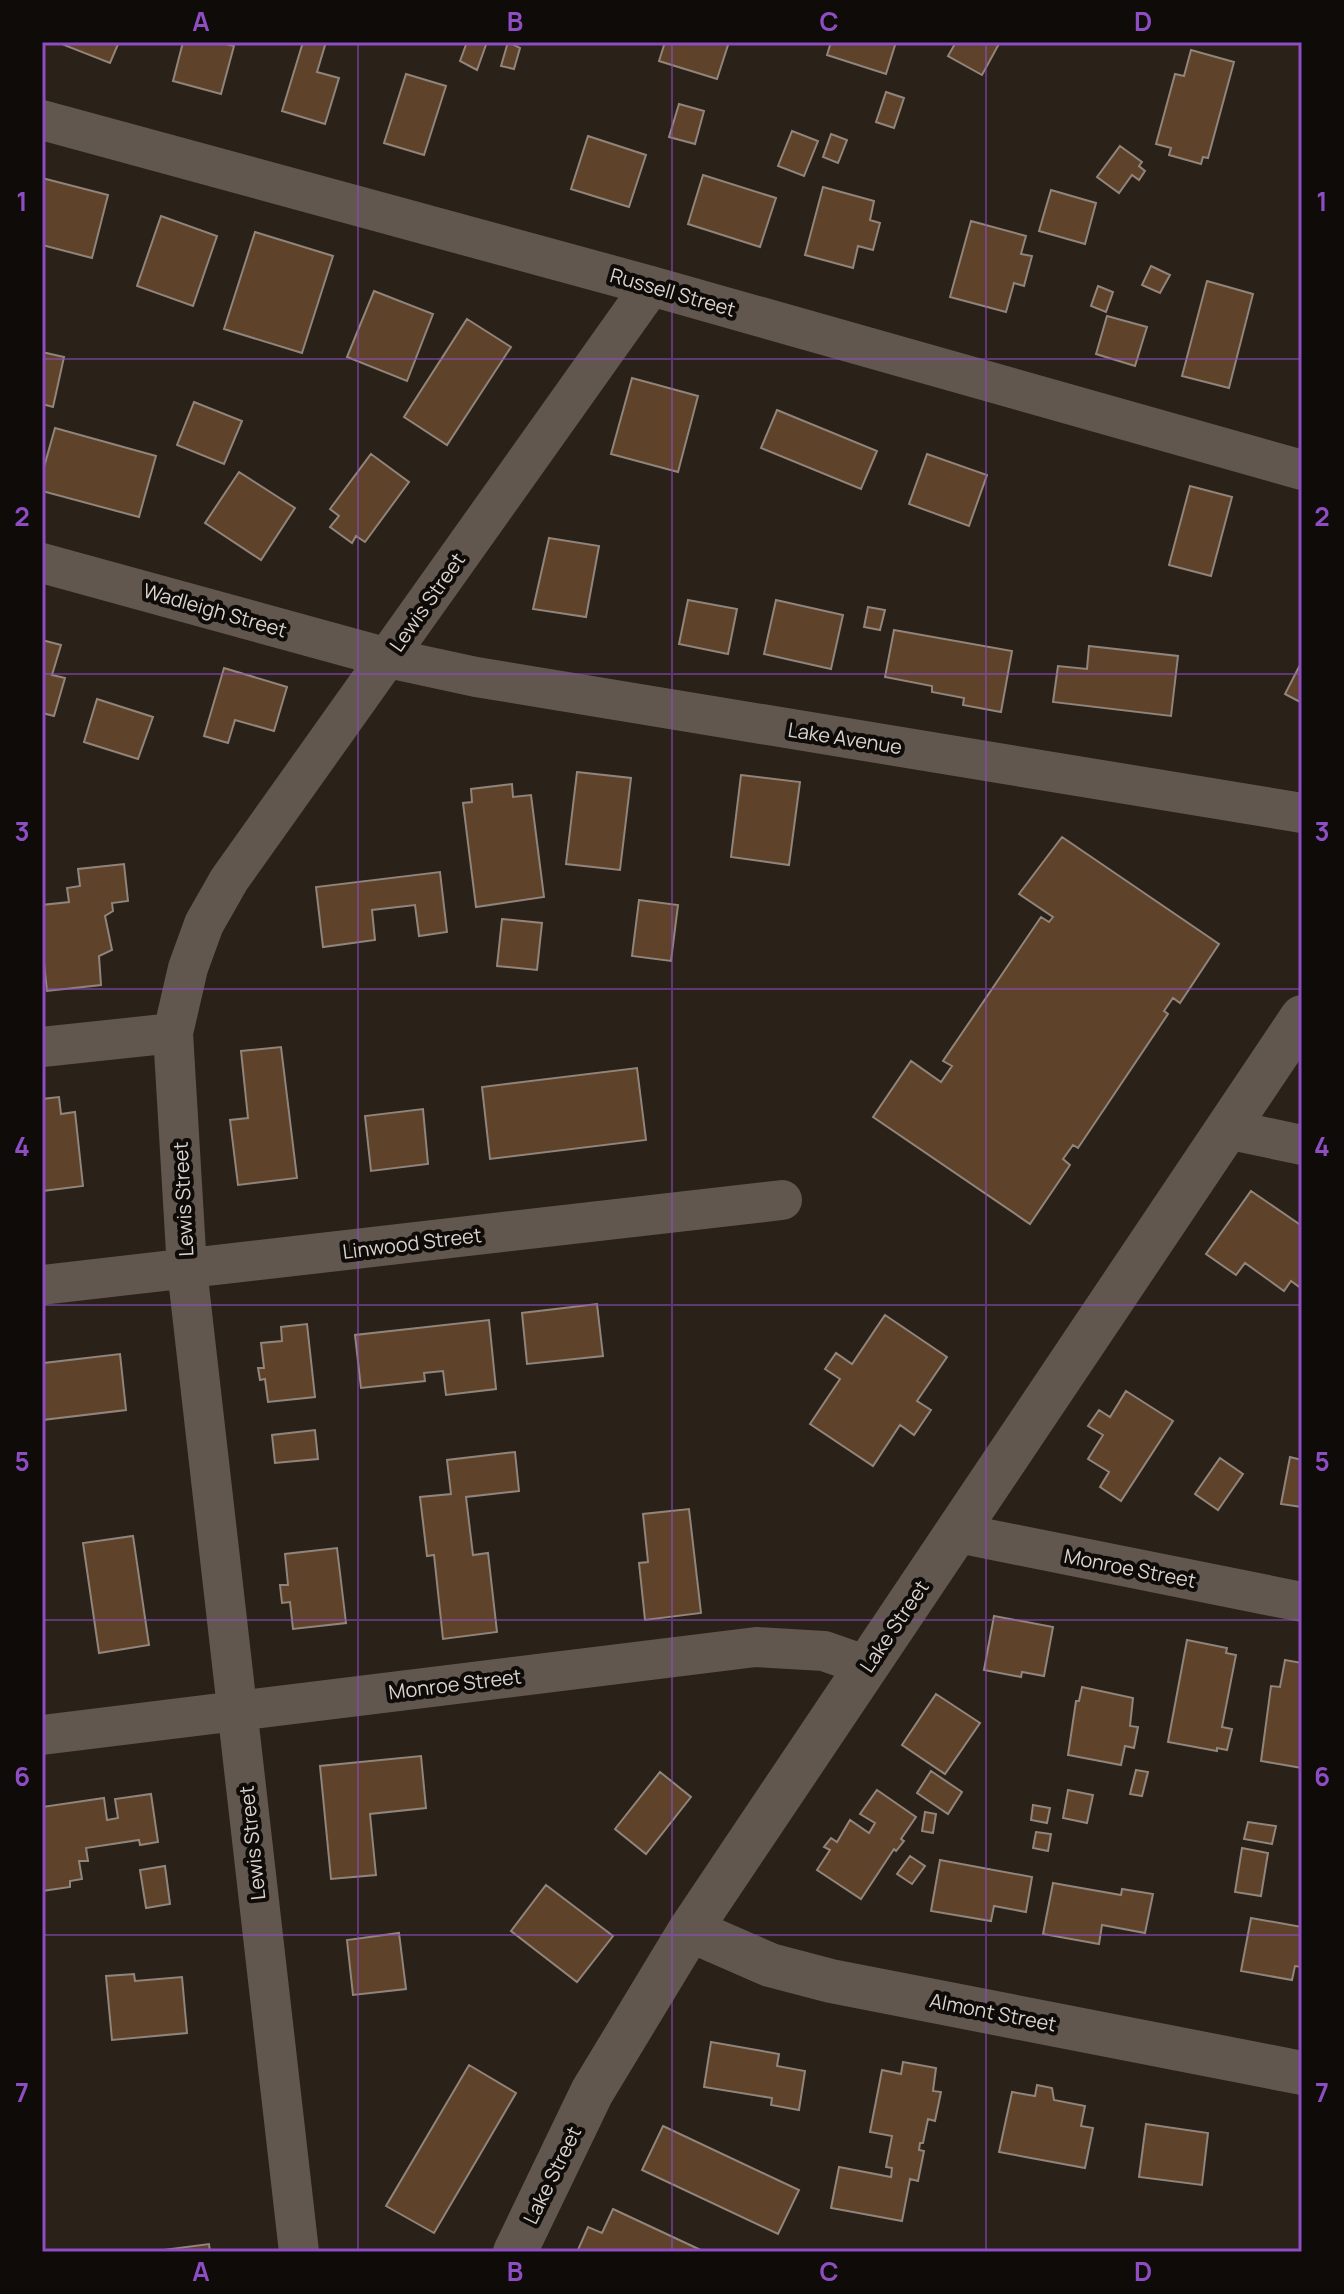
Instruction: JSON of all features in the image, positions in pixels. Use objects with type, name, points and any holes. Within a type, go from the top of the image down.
[{"type":"street","name":"Russell Street","points":[[42,120],[651,286],[1302,470]]},
{"type":"street","name":"Lewis Street","points":[[299,2252],[187,1269],[173,1033],[188,968],[229,880],[651,286]]},
{"type":"street","name":"Wadleigh Street","points":[[42,563],[388,658]]},
{"type":"street","name":"Lake Avenue","points":[[388,658],[476,677],[1302,813]]},
{"type":"street","name":"Lake Street","points":[[515,2252],[592,2092],[690,1930],[1302,1017]]},
{"type":"street","points":[[42,1047],[173,1033]]},
{"type":"street","points":[[1226,1129],[1302,1145]]},
{"type":"street","name":"Linwood Street","points":[[42,1285],[782,1200]]},
{"type":"street","name":"Monroe Street","points":[[958,1533],[1302,1602]]},
{"type":"street","name":"Monroe Street","points":[[42,1735],[756,1647],[824,1651],[867,1666]]},
{"type":"street","name":"Almont Street","points":[[690,1930],[770,1965],[831,1981],[1302,2073]]},
{"type":"building","points":[[65,42],[119,42],[110,63],[64,45]]},
{"type":"building","points":[[183,42],[217,42],[234,46],[221,94],[173,81]]},
{"type":"building","points":[[303,42],[326,42],[317,72],[339,78],[325,124],[282,111]]},
{"type":"building","points":[[467,42],[487,42],[477,70],[460,61]]},
{"type":"building","points":[[508,42],[520,48],[514,69],[501,66]]},
{"type":"building","points":[[665,42],[729,42],[717,79],[659,61]]},
{"type":"building","points":[[831,42],[896,42],[886,74],[827,55]]},
{"type":"building","points":[[956,42],[1000,42],[982,75],[948,56]]},
{"type":"building","points":[[1191,50],[1234,62],[1208,158],[1203,157],[1201,164],[1169,155],[1171,148],[1156,144],[1175,74],[1184,76]]},
{"type":"building","points":[[406,74],[446,86],[424,155],[384,143]]},
{"type":"building","points":[[886,92],[904,98],[894,128],[876,122]]},
{"type":"building","points":[[679,104],[704,111],[695,144],[669,137]]},
{"type":"building","points":[[792,131],[818,141],[804,176],[778,166]]},
{"type":"building","points":[[831,134],[847,140],[838,163],[823,157]]},
{"type":"building","points":[[588,136],[646,155],[629,207],[571,189]]},
{"type":"building","points":[[1120,146],[1142,162],[1139,166],[1145,171],[1139,180],[1132,175],[1119,193],[1097,177]]},
{"type":"building","points":[[703,175],[776,198],[760,247],[688,224]]},
{"type":"building","points":[[42,178],[108,195],[92,258],[42,245]]},
{"type":"building","points":[[823,187],[874,201],[870,220],[880,223],[873,250],[858,246],[853,268],[805,255]]},
{"type":"building","points":[[1051,190],[1096,203],[1085,244],[1039,231]]},
{"type":"building","points":[[161,216],[217,236],[193,306],[137,286]]},
{"type":"building","points":[[971,221],[1026,236],[1021,254],[1032,256],[1024,286],[1014,283],[1006,312],[950,297]]},
{"type":"building","points":[[255,232],[333,256],[302,353],[224,329]]},
{"type":"building","points":[[1151,266],[1170,275],[1160,293],[1142,285]]},
{"type":"building","points":[[1207,281],[1253,294],[1229,388],[1182,376]]},
{"type":"building","points":[[1098,286],[1113,292],[1106,312],[1091,306]]},
{"type":"building","points":[[374,291],[433,314],[407,381],[347,357]]},
{"type":"building","points":[[1107,316],[1147,327],[1135,366],[1096,354]]},
{"type":"building","points":[[467,319],[511,347],[447,445],[404,417]]},
{"type":"building","points":[[42,352],[64,357],[53,407],[42,404]]},
{"type":"building","points":[[632,378],[698,396],[678,472],[611,454]]},
{"type":"building","points":[[194,402],[242,421],[224,464],[177,445]]},
{"type":"building","points":[[777,410],[877,451],[861,489],[761,448]]},
{"type":"building","points":[[55,428],[156,456],[139,517],[42,491],[42,474]]},
{"type":"building","points":[[371,454],[409,482],[365,542],[356,536],[352,543],[330,527],[339,516],[330,509]]},
{"type":"building","points":[[927,454],[987,475],[969,526],[909,504]]},
{"type":"building","points":[[239,472],[295,508],[261,560],[205,523]]},
{"type":"building","points":[[1190,486],[1232,497],[1211,576],[1169,565]]},
{"type":"building","points":[[549,538],[599,546],[586,617],[533,609]]},
{"type":"building","points":[[688,600],[737,609],[728,654],[679,644]]},
{"type":"building","points":[[776,600],[843,615],[831,669],[764,654]]},
{"type":"building","points":[[868,607],[885,610],[880,630],[864,627]]},
{"type":"building","points":[[894,630],[1012,651],[1001,712],[963,705],[964,698],[932,692],[932,686],[885,677]]},
{"type":"building","points":[[42,640],[61,645],[52,675],[65,678],[54,716],[42,713]]},
{"type":"building","points":[[1089,646],[1178,656],[1171,716],[1053,702],[1058,666],[1087,669]]},
{"type":"building","points":[[1302,661],[1302,703],[1285,694]]},
{"type":"building","points":[[224,668],[287,687],[274,731],[235,720],[228,743],[204,736]]},
{"type":"building","points":[[97,699],[153,717],[138,759],[84,742]]},
{"type":"building","points":[[577,772],[631,778],[620,870],[566,864]]},
{"type":"building","points":[[741,775],[800,782],[789,865],[731,857]]},
{"type":"building","points":[[512,784],[513,797],[531,795],[544,897],[476,907],[463,803],[472,802],[471,789]]},
{"type":"building","points":[[1062,837],[1219,944],[1180,1003],[1173,998],[1164,1011],[1168,1014],[1078,1148],[1073,1145],[1063,1159],[1070,1165],[1030,1224],[873,1117],[911,1061],[941,1082],[952,1066],[943,1061],[1041,917],[1049,922],[1053,917],[1019,894]]},
{"type":"building","points":[[124,864],[128,901],[112,903],[113,911],[105,916],[112,950],[99,956],[101,985],[47,991],[42,905],[69,902],[67,888],[80,886],[78,869]]},
{"type":"building","points":[[440,872],[447,932],[419,936],[415,905],[372,910],[375,940],[323,947],[316,887]]},
{"type":"building","points":[[639,900],[678,905],[671,961],[632,956]]},
{"type":"building","points":[[502,919],[542,923],[537,970],[497,966]]},
{"type":"building","points":[[281,1047],[297,1178],[238,1185],[230,1120],[248,1118],[241,1051]]},
{"type":"building","points":[[637,1068],[646,1140],[490,1159],[482,1087]]},
{"type":"building","points":[[59,1097],[61,1114],[75,1112],[83,1186],[42,1191],[42,1099]]},
{"type":"building","points":[[423,1109],[428,1164],[371,1171],[365,1116]]},
{"type":"building","points":[[1251,1191],[1302,1226],[1302,1289],[1291,1281],[1284,1291],[1245,1263],[1236,1275],[1206,1254]]},
{"type":"building","points":[[597,1304],[603,1356],[527,1364],[522,1313]]},
{"type":"building","points":[[885,1315],[947,1357],[917,1401],[931,1410],[914,1435],[900,1425],[873,1466],[810,1424],[840,1379],[825,1369],[836,1353],[852,1364]]},
{"type":"building","points":[[489,1320],[496,1389],[446,1395],[443,1371],[424,1373],[425,1381],[361,1388],[355,1335]]},
{"type":"building","points":[[307,1324],[315,1397],[268,1402],[265,1379],[260,1380],[258,1368],[264,1368],[261,1343],[282,1341],[281,1327]]},
{"type":"building","points":[[120,1354],[126,1410],[42,1420],[44,1363]]},
{"type":"building","points":[[1126,1391],[1173,1421],[1121,1501],[1100,1487],[1109,1472],[1088,1459],[1103,1435],[1088,1426],[1099,1410],[1110,1417]]},
{"type":"building","points":[[315,1430],[318,1459],[275,1463],[272,1435]]},
{"type":"building","points":[[515,1452],[519,1491],[466,1497],[473,1555],[488,1553],[497,1632],[443,1639],[434,1555],[427,1556],[420,1497],[451,1494],[447,1460]]},
{"type":"building","points":[[1290,1457],[1302,1460],[1302,1507],[1281,1504]]},
{"type":"building","points":[[1220,1458],[1243,1474],[1218,1510],[1195,1494]]},
{"type":"building","points":[[689,1509],[701,1613],[645,1620],[639,1563],[648,1562],[643,1514]]},
{"type":"building","points":[[133,1536],[149,1645],[99,1653],[83,1543]]},
{"type":"building","points":[[337,1548],[346,1623],[293,1629],[290,1602],[282,1603],[280,1585],[288,1585],[285,1554]]},
{"type":"building","points":[[994,1616],[1053,1627],[1044,1676],[1022,1672],[1021,1677],[984,1670]]},
{"type":"building","points":[[1187,1640],[1227,1648],[1226,1653],[1236,1655],[1222,1727],[1232,1729],[1227,1750],[1168,1742]]},
{"type":"building","points":[[1285,1660],[1302,1663],[1302,1768],[1261,1761],[1271,1686],[1280,1687]]},
{"type":"building","points":[[1082,1687],[1133,1698],[1130,1726],[1138,1727],[1134,1748],[1125,1746],[1121,1765],[1068,1755],[1076,1701],[1079,1701]]},
{"type":"building","points":[[936,1694],[980,1723],[945,1774],[902,1745]]},
{"type":"building","points":[[421,1756],[426,1808],[370,1814],[376,1875],[331,1879],[320,1766]]},
{"type":"building","points":[[1136,1770],[1148,1772],[1142,1796],[1130,1794]]},
{"type":"building","points":[[931,1771],[962,1792],[948,1814],[917,1793]]},
{"type":"building","points":[[660,1772],[691,1797],[646,1854],[615,1829]]},
{"type":"building","points":[[877,1790],[916,1817],[901,1839],[904,1841],[896,1851],[894,1849],[861,1899],[817,1870],[830,1850],[824,1847],[831,1838],[837,1842],[850,1820],[869,1833],[875,1823],[860,1814]]},
{"type":"building","points":[[1068,1790],[1093,1795],[1087,1823],[1063,1818]]},
{"type":"building","points":[[151,1794],[158,1842],[140,1845],[139,1840],[86,1848],[88,1861],[79,1861],[82,1879],[70,1881],[70,1887],[42,1891],[42,1807],[104,1798],[107,1820],[118,1818],[115,1799]]},
{"type":"building","points":[[1033,1805],[1050,1808],[1047,1823],[1031,1820]]},
{"type":"building","points":[[925,1812],[936,1814],[933,1833],[922,1831]]},
{"type":"building","points":[[1248,1822],[1276,1826],[1272,1844],[1244,1839]]},
{"type":"building","points":[[1036,1832],[1051,1834],[1048,1851],[1033,1848]]},
{"type":"building","points":[[1242,1848],[1268,1853],[1261,1896],[1235,1892]]},
{"type":"building","points":[[910,1856],[925,1866],[912,1884],[897,1874]]},
{"type":"building","points":[[940,1860],[1032,1877],[1026,1912],[994,1906],[991,1921],[931,1911]]},
{"type":"building","points":[[165,1866],[170,1904],[146,1908],[140,1870]]},
{"type":"building","points":[[1053,1883],[1121,1895],[1122,1889],[1153,1894],[1145,1933],[1102,1925],[1099,1944],[1043,1934]]},
{"type":"building","points":[[546,1885],[613,1936],[577,1982],[511,1931]]},
{"type":"building","points":[[1251,1918],[1302,1927],[1302,1967],[1295,1966],[1292,1980],[1241,1971]]},
{"type":"building","points":[[399,1933],[406,1989],[353,1995],[347,1940]]},
{"type":"building","points":[[134,1974],[135,1981],[182,1977],[187,2033],[112,2040],[106,1976]]},
{"type":"building","points":[[711,2042],[779,2054],[777,2066],[805,2071],[799,2110],[771,2105],[772,2098],[704,2087]]},
{"type":"building","points":[[903,2062],[936,2068],[933,2091],[941,2092],[935,2121],[928,2119],[923,2143],[920,2143],[919,2150],[924,2151],[918,2181],[910,2179],[902,2221],[831,2208],[839,2167],[891,2177],[892,2168],[886,2167],[892,2136],[870,2132],[882,2070],[901,2074]]},
{"type":"building","points":[[469,2065],[516,2093],[434,2233],[386,2206]]},
{"type":"building","points":[[1037,2085],[1052,2088],[1054,2100],[1085,2106],[1081,2126],[1093,2128],[1085,2168],[999,2152],[1012,2092],[1035,2096]]},
{"type":"building","points":[[1146,2124],[1208,2133],[1202,2185],[1139,2177]]},
{"type":"building","points":[[663,2126],[799,2190],[778,2234],[642,2170]]},
{"type":"building","points":[[613,2209],[705,2252],[577,2252],[588,2227],[602,2233]]},
{"type":"building","points":[[209,2244],[210,2252],[148,2252]]}]
